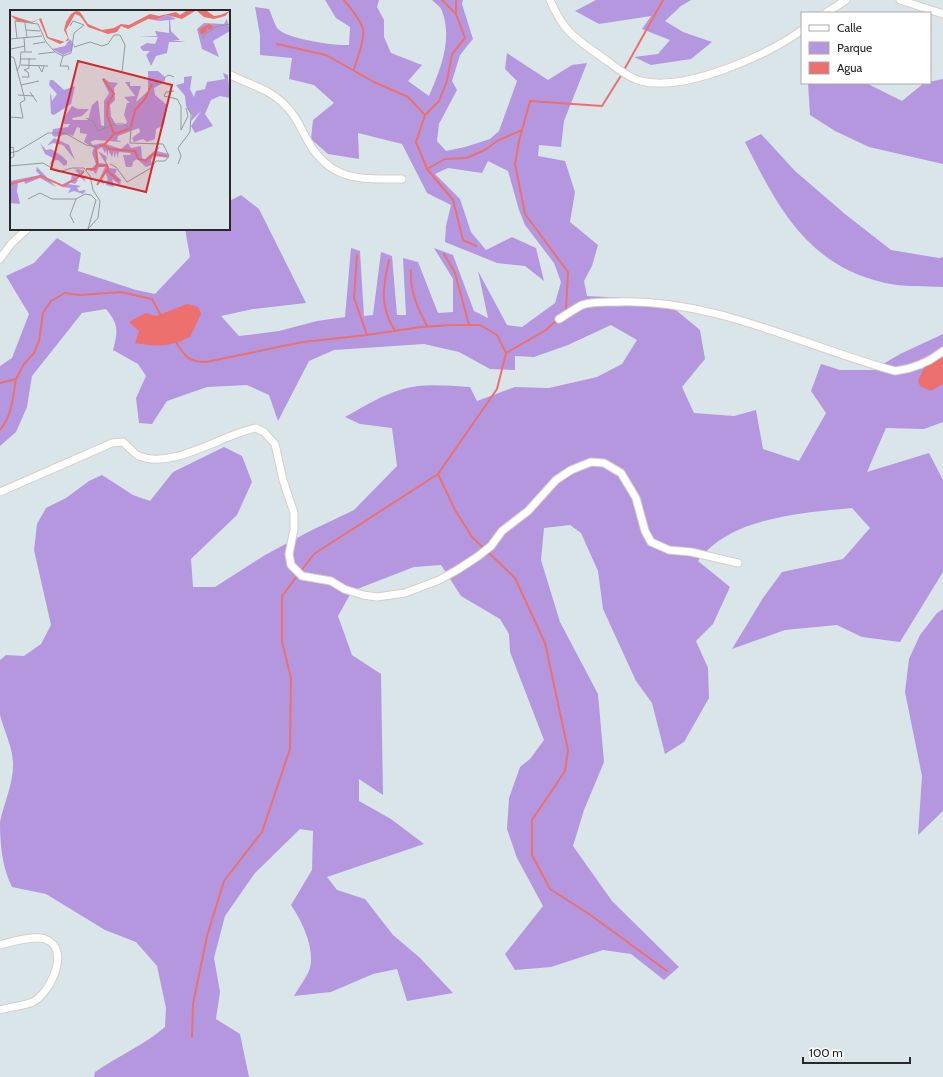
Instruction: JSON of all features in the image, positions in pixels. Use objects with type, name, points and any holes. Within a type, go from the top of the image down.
[{"type":"street","points":[[550,0],[564,28],[575,38],[628,75],[639,80],[654,83],[669,83],[692,78],[770,51],[801,31]]},
{"type":"street","points":[[828,12],[846,0]]},
{"type":"street","points":[[900,0],[943,14]]},
{"type":"street","points":[[230,75],[240,80],[257,85],[284,104],[292,112],[313,149],[325,164],[337,172],[369,178],[402,179]]},
{"type":"street","points":[[0,259],[11,244],[26,230]]},
{"type":"street","points":[[559,319],[583,305],[591,303],[631,302],[696,309],[717,313],[747,322],[896,372],[924,364],[943,351]]},
{"type":"street","points":[[0,492],[112,443],[123,442],[138,456],[169,457],[191,452],[256,428],[260,429],[272,438],[277,449],[283,480],[294,513],[294,529],[289,554],[291,565],[302,576],[331,581],[363,596],[377,597],[405,593],[431,583],[477,557],[491,546],[502,531],[528,511],[556,480],[571,470],[591,462],[604,463],[621,473],[636,498],[645,531],[651,542],[669,550],[691,552],[738,563]]},
{"type":"street","points":[[0,945],[26,939],[45,939],[54,947],[59,957],[57,969],[46,991],[33,1002],[0,1010]]},
{"type":"green space","points":[[325,0],[379,0],[377,7],[384,20],[384,37],[391,53],[422,65],[408,81],[429,96],[441,65],[446,44],[445,22],[441,10],[432,0],[463,0],[462,4],[473,39],[460,55],[452,81],[457,90],[439,124],[437,141],[446,151],[490,139],[499,131],[517,81],[505,69],[507,53],[548,80],[572,65],[587,63],[564,121],[561,147],[539,145],[538,156],[565,161],[575,192],[570,222],[598,245],[592,266],[584,281],[587,296],[625,298],[671,306],[700,330],[705,359],[682,387],[694,413],[734,416],[756,410],[763,449],[799,461],[826,413],[811,391],[821,364],[840,370],[873,370],[900,354],[943,334],[943,422],[924,429],[886,428],[867,472],[929,453],[943,480],[943,572],[900,642],[862,637],[837,625],[785,630],[732,649],[763,598],[782,572],[843,559],[870,528],[852,508],[811,512],[790,515],[748,526],[729,535],[712,546],[698,561],[730,587],[713,624],[696,641],[708,668],[709,698],[684,742],[665,754],[652,703],[636,681],[603,609],[598,571],[581,533],[570,525],[544,528],[541,560],[560,622],[598,694],[604,762],[584,810],[573,846],[612,901],[679,967],[664,980],[631,954],[603,950],[551,967],[515,970],[505,954],[543,906],[517,858],[507,829],[509,798],[520,767],[530,759],[544,740],[510,652],[509,634],[500,619],[461,596],[441,565],[414,567],[352,591],[338,616],[352,655],[381,674],[383,795],[359,779],[359,801],[391,819],[424,844],[327,877],[337,890],[365,899],[393,935],[419,957],[453,993],[407,1001],[397,969],[373,974],[331,992],[294,996],[309,971],[311,960],[309,943],[303,927],[291,905],[312,870],[313,831],[300,829],[255,873],[225,916],[214,958],[220,992],[216,1019],[240,1034],[249,1077],[94,1077],[95,1072],[165,1027],[166,1008],[157,966],[136,942],[105,930],[46,894],[12,887],[6,872],[0,839],[0,822],[12,777],[13,762],[10,744],[0,715],[0,660],[6,655],[24,656],[41,644],[51,625],[34,550],[37,524],[46,508],[66,498],[89,481],[102,475],[133,495],[150,501],[173,472],[224,447],[242,456],[252,482],[237,515],[191,559],[193,587],[215,587],[265,555],[354,510],[397,466],[392,428],[360,424],[345,417],[380,398],[411,387],[436,385],[470,387],[477,401],[515,387],[549,388],[597,377],[622,364],[637,340],[611,325],[568,345],[534,357],[515,356],[515,370],[490,369],[459,352],[424,344],[334,350],[309,361],[278,421],[269,395],[247,385],[207,387],[167,401],[152,424],[139,423],[136,398],[146,376],[138,364],[113,350],[116,338],[116,328],[113,319],[106,309],[82,313],[32,376],[27,407],[16,432],[0,446],[0,366],[12,358],[29,314],[6,276],[34,263],[57,238],[81,253],[78,271],[136,290],[155,294],[190,257],[185,230],[230,230],[230,200],[241,195],[259,209],[306,303],[253,309],[221,316],[239,336],[279,331],[317,321],[345,317],[351,248],[360,251],[364,316],[373,315],[381,252],[392,256],[397,315],[406,315],[403,258],[418,262],[438,313],[453,312],[453,279],[434,248],[453,255],[474,311],[488,318],[478,271],[507,325],[522,327],[555,303],[561,282],[554,263],[525,225],[519,210],[508,171],[488,161],[482,173],[448,168],[435,174],[460,199],[471,232],[486,250],[512,237],[536,248],[544,281],[525,266],[497,263],[445,242],[446,226],[451,205],[427,193],[402,144],[358,133],[359,159],[328,154],[311,139],[313,120],[334,103],[314,85],[289,79],[292,58],[260,55],[260,35],[255,7],[269,9],[275,25],[283,33],[301,39],[323,43],[349,45],[350,27],[336,18]]},
{"type":"green space","points":[[596,0],[691,0],[681,6],[665,21],[683,32],[712,42],[691,59],[651,65],[634,57],[658,54],[670,40],[642,29],[651,16],[599,24],[575,11]]},
{"type":"green space","points":[[943,79],[943,164],[869,147],[835,131],[810,115],[808,84],[868,84],[902,101],[923,84],[931,84],[931,82]]},
{"type":"green space","points":[[761,134],[795,171],[845,214],[891,250],[939,258],[943,257],[943,287],[907,286],[885,283],[858,274],[835,263],[815,248],[783,211],[745,142]]},
{"type":"green space","points":[[943,609],[943,811],[918,835],[922,776],[905,692],[909,659],[920,635],[937,613]]},
{"type":"water","points":[[187,304],[198,307],[201,314],[190,337],[176,343],[163,345],[135,343],[139,331],[129,322],[146,313],[156,316]]},
{"type":"water","points":[[943,356],[943,384],[931,391],[920,386],[918,380],[924,368]]},
{"type":"waterway","points":[[344,0],[352,10],[363,29],[362,44],[354,69]]},
{"type":"waterway","points":[[442,0],[455,13]]},
{"type":"waterway","points":[[456,0],[456,14],[465,38],[452,54],[447,81],[439,101],[425,115],[416,142],[427,169],[445,159],[466,158],[485,150],[497,141],[522,130]]},
{"type":"waterway","points":[[624,70],[663,0]]},
{"type":"waterway","points":[[277,44],[326,55],[374,82],[408,97],[425,115]]},
{"type":"waterway","points":[[566,311],[568,272],[525,214],[515,164],[519,141],[530,101],[602,106],[622,74]]},
{"type":"waterway","points":[[427,169],[453,200],[463,240],[476,246]]},
{"type":"waterway","points":[[444,254],[455,273],[469,325]]},
{"type":"waterway","points":[[357,255],[354,298],[367,335]]},
{"type":"waterway","points":[[389,260],[384,287],[384,304],[386,313],[395,331]]},
{"type":"waterway","points":[[411,270],[413,292],[427,326]]},
{"type":"waterway","points":[[0,383],[16,379],[24,364],[34,353],[39,341],[43,313],[51,301],[65,293],[80,295],[121,292],[152,299],[161,316]]},
{"type":"waterway","points":[[176,342],[188,358],[195,361],[206,362],[303,342],[421,327],[480,325],[497,335],[506,353],[546,330],[557,320]]},
{"type":"waterway","points":[[192,1037],[193,1004],[207,936],[224,881],[262,832],[290,749],[291,678],[282,642],[282,596],[314,554],[438,474],[497,389],[506,353]]},
{"type":"waterway","points":[[0,430],[10,412],[16,379]]},
{"type":"waterway","points":[[438,474],[455,510],[472,537],[515,578],[545,643],[568,750],[565,771],[532,820],[532,855],[550,889],[589,914],[667,971]]}]
